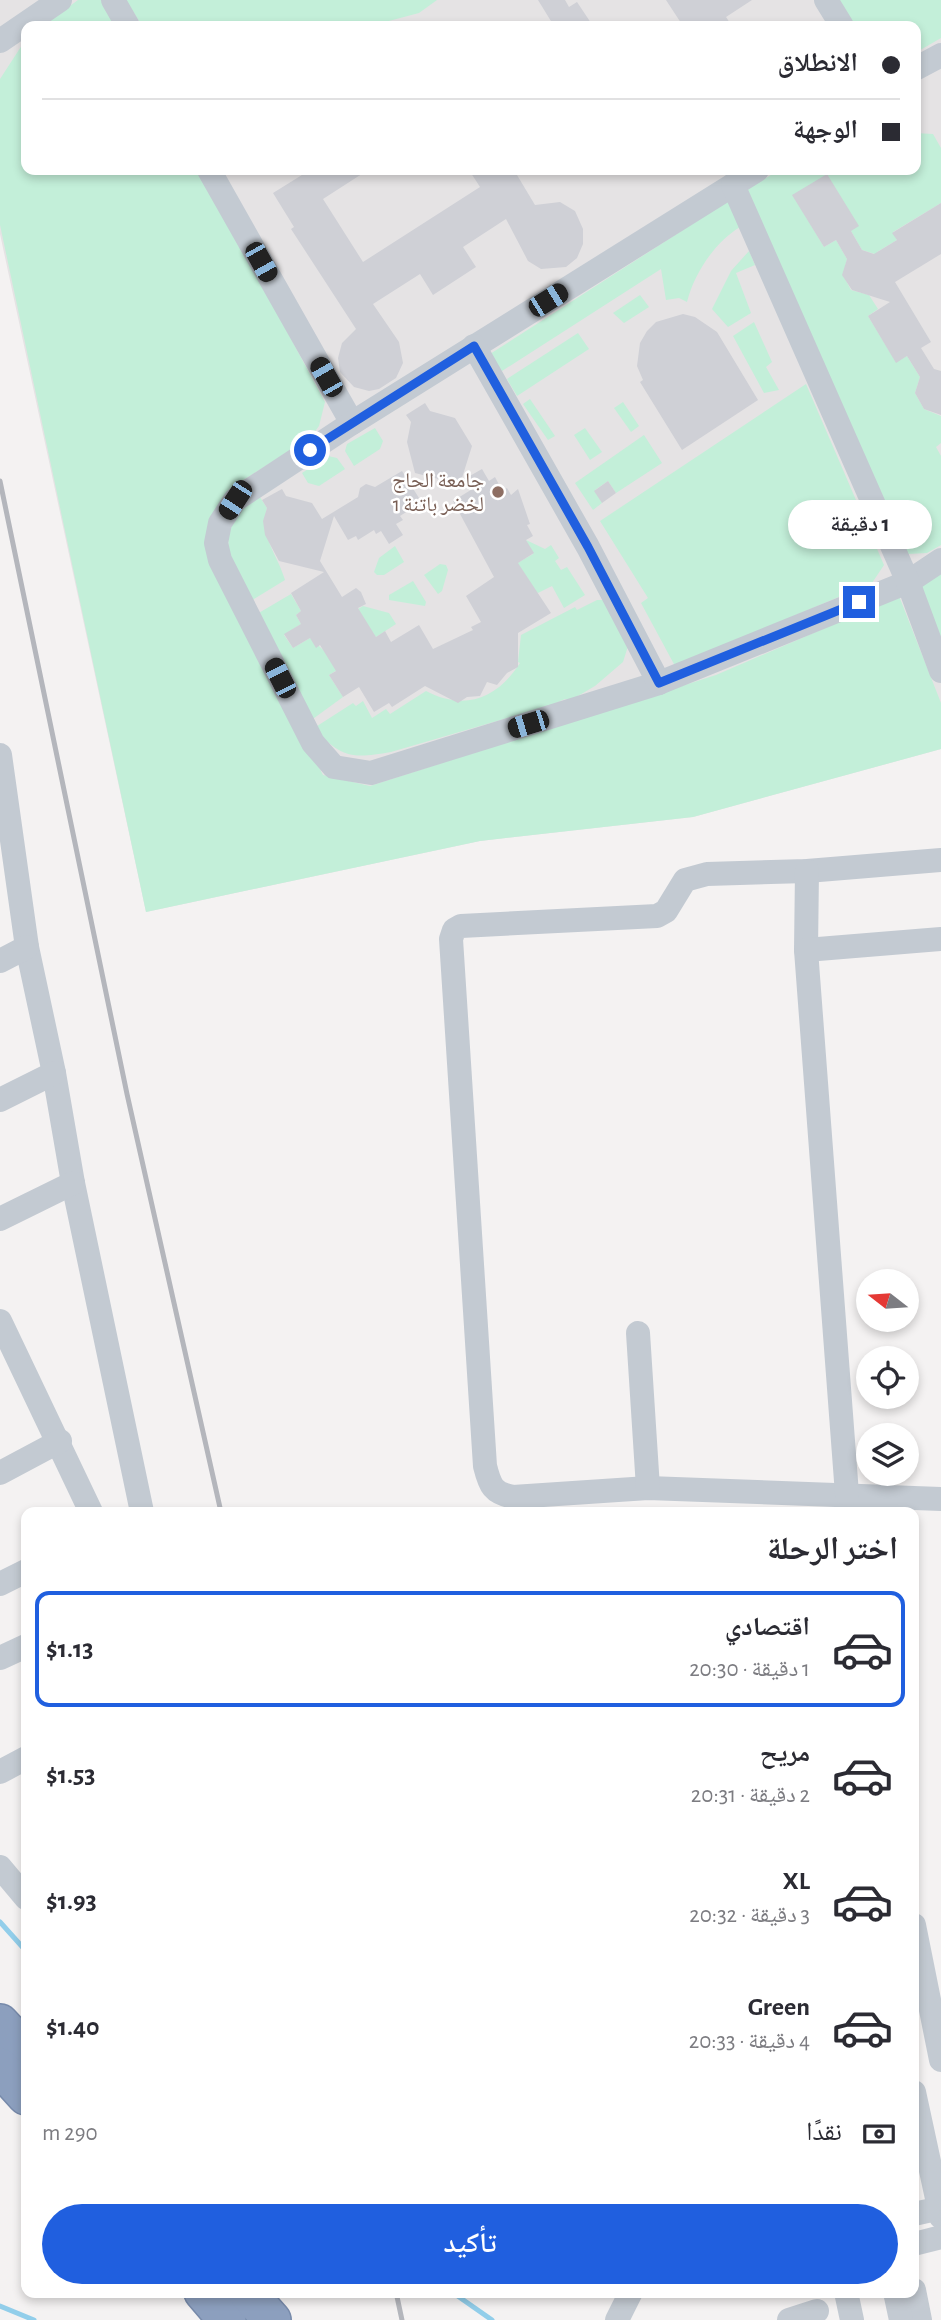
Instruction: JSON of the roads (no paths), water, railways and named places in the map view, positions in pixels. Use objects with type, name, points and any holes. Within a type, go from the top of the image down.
[{"type":"highway","points":[[0,2022],[21,2045]]},
{"type":"highway","points":[[0,2067],[21,2090]]},
{"type":"highway","points":[[208,2298],[227,2320]]},
{"type":"highway","points":[[252,2298],[272,2320]]},
{"type":"street","points":[[29,21],[60,0]]},
{"type":"street","points":[[113,0],[125,21]]},
{"type":"street","points":[[826,0],[839,21]]},
{"type":"street","points":[[0,41],[21,27]]},
{"type":"street","points":[[921,66],[941,55]]},
{"type":"street","points":[[212,175],[352,423]]},
{"type":"street","points":[[750,175],[352,423],[235,500],[220,523],[216,543],[220,560],[313,743],[334,767],[370,773],[659,683],[908,582],[941,560]]},
{"type":"street","points":[[733,186],[908,582],[941,671]]},
{"type":"street","points":[[474,346],[588,547],[659,683]]},
{"type":"street","points":[[0,755],[27,947],[141,1507]]},
{"type":"street","points":[[941,860],[807,871],[707,874],[685,880],[666,911],[657,916],[461,926],[454,930],[451,939],[473,1305],[485,1466],[490,1487],[498,1494],[513,1497],[648,1488],[941,1499]]},
{"type":"street","points":[[807,871],[806,950],[847,1494]]},
{"type":"street","points":[[806,950],[941,939]]},
{"type":"street","points":[[0,961],[27,947]]},
{"type":"street","points":[[0,1100],[54,1073]]},
{"type":"street","points":[[0,1219],[73,1183]]},
{"type":"street","points":[[0,1321],[9,1360],[60,1441],[89,1507]]},
{"type":"street","points":[[638,1333],[648,1488]]},
{"type":"street","points":[[0,1473],[60,1441]]},
{"type":"street","points":[[0,1584],[21,1574]]},
{"type":"street","points":[[0,1658],[21,1648]]},
{"type":"street","points":[[0,1772],[21,1761]]},
{"type":"street","points":[[0,1867],[21,1891]]},
{"type":"street","points":[[919,1950],[941,2060]]},
{"type":"street","points":[[919,2114],[941,2211],[919,2213]]},
{"type":"street","points":[[919,2243],[941,2238]]},
{"type":"street","points":[[617,2320],[628,2298]]},
{"type":"street","points":[[847,2298],[852,2320]]},
{"type":"street","points":[[898,2304],[920,2320]]},
{"type":"street","points":[[789,2320],[816,2308]]},
{"type":"waterway","points":[[0,1922],[21,1945]]},
{"type":"waterway","points":[[461,2298],[492,2320]]},
{"type":"waterway","points":[[0,2306],[34,2320]]},
{"type":"railway","points":[[0,481],[127,1094],[220,1507]]},
{"type":"railway","points":[[397,2298],[402,2320]]},
{"type":"place","name":"جامعة الحاج لخضر باتنة 1","points":[[498,492]]}]
